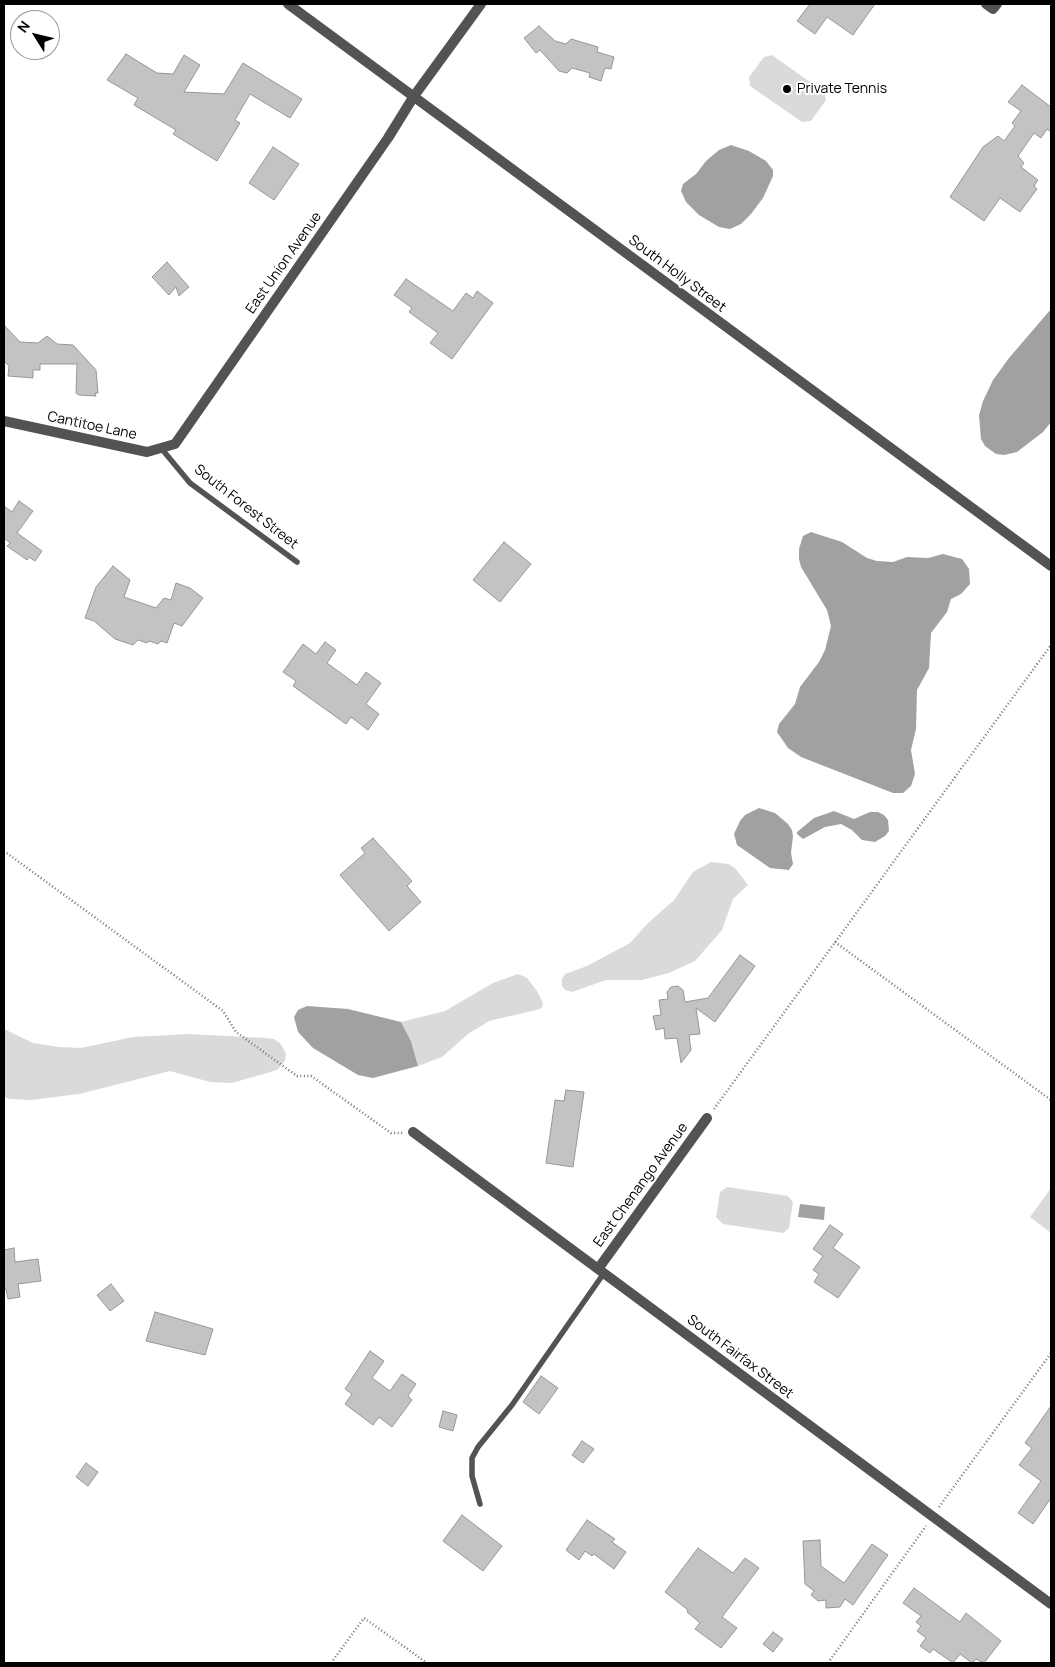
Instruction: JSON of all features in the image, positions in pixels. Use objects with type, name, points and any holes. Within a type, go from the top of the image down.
[{"type":"street","name":"South Holly Street","points":[[288,4],[1051,566]]},
{"type":"street","name":"East Union Avenue","points":[[175,444],[388,138],[414,96],[481,4]]},
{"type":"street","points":[[986,4],[993,9],[997,4]]},
{"type":"street","name":"Cantitoe Lane","points":[[4,421],[147,452],[175,444]]},
{"type":"street","name":"East Chenango Avenue","points":[[601,1271],[707,1118]]},
{"type":"street","name":"South Fairfax Street","points":[[413,1132],[1051,1604]]},
{"type":"lane","name":"South Forest Street","points":[[162,448],[190,482],[297,562]]},
{"type":"lane","points":[[480,1504],[472,1476],[472,1458],[512,1405],[601,1271]]},
{"type":"path","points":[[707,1118],[1051,645]]},
{"type":"path","points":[[4,851],[223,1011],[236,1032],[294,1074],[297,1076],[311,1076],[391,1133],[413,1132]]},
{"type":"path","points":[[835,942],[1051,1100]]},
{"type":"path","points":[[331,1663],[364,1618],[427,1663]]},
{"type":"shaded area","name":"Private Tennis","points":[[772,55],[824,92],[826,100],[811,121],[802,122],[750,86],[749,77],[764,57]]},
{"type":"shaded area","points":[[731,145],[749,151],[766,161],[773,170],[773,176],[763,198],[751,214],[741,224],[730,229],[719,227],[699,215],[686,202],[681,191],[683,184],[696,174],[706,161],[719,150]]},
{"type":"shaded area","points":[[1051,309],[1051,422],[1043,432],[1017,452],[1004,455],[996,454],[985,446],[981,439],[979,415],[983,401],[993,380],[1009,358]]},
{"type":"shaded area","points":[[811,532],[842,542],[867,558],[877,561],[893,562],[907,557],[928,558],[943,554],[962,559],[969,569],[970,584],[961,594],[951,599],[947,612],[931,633],[929,668],[917,690],[916,729],[911,750],[915,774],[911,786],[903,793],[893,793],[801,757],[788,748],[777,732],[779,724],[795,704],[800,687],[819,662],[825,650],[831,626],[827,610],[801,567],[799,559],[799,549],[803,536]]},
{"type":"shaded area","points":[[759,808],[775,813],[792,830],[791,853],[793,864],[789,870],[770,868],[737,845],[734,834],[740,821],[745,815]]},
{"type":"shaded area","points":[[834,811],[854,819],[870,812],[878,812],[888,820],[889,831],[875,842],[862,840],[852,830],[841,824],[825,827],[803,839],[797,834],[814,818]]},
{"type":"shaded area","points":[[711,862],[728,864],[735,868],[748,885],[733,899],[722,930],[695,961],[669,973],[642,980],[606,980],[572,992],[565,990],[562,986],[562,979],[565,974],[587,966],[630,943],[646,925],[674,900],[693,872]]},
{"type":"shaded area","points":[[518,974],[527,978],[537,991],[543,1006],[540,1009],[489,1021],[468,1034],[442,1057],[418,1066],[411,1041],[401,1022],[445,1011],[493,983]]},
{"type":"shaded area","points":[[307,1006],[348,1009],[401,1022],[411,1041],[418,1066],[373,1078],[358,1075],[313,1048],[298,1032],[294,1017],[298,1010]]},
{"type":"shaded area","points":[[4,1029],[33,1043],[81,1048],[133,1037],[188,1034],[266,1038],[274,1039],[281,1044],[286,1054],[285,1061],[277,1070],[232,1083],[210,1082],[170,1071],[79,1094],[31,1100],[10,1099],[4,1097]]},
{"type":"shaded area","points":[[727,1187],[788,1196],[793,1202],[789,1228],[783,1233],[723,1224],[716,1217],[720,1192]]},
{"type":"shaded area","points":[[1051,1188],[1051,1233],[1030,1217]]},
{"type":"shaded area","points":[[800,1204],[825,1207],[824,1220],[798,1217]]},
{"type":"building","points":[[810,4],[875,4],[853,35],[827,17],[815,34],[797,21]]},
{"type":"building","points":[[539,26],[555,41],[566,44],[571,39],[598,47],[597,52],[614,57],[611,69],[605,68],[601,81],[589,77],[590,73],[572,68],[567,73],[559,71],[540,50],[536,53],[524,38]]},
{"type":"building","points":[[126,54],[157,73],[173,74],[184,55],[200,65],[184,92],[224,94],[243,63],[302,99],[290,118],[250,94],[235,120],[240,123],[217,161],[173,134],[176,130],[134,105],[138,98],[107,80]]},
{"type":"building","points":[[1022,85],[1051,107],[1051,132],[1047,129],[1041,138],[1034,133],[1018,156],[1024,163],[1021,167],[1038,180],[1034,186],[1037,189],[1020,212],[1000,198],[984,221],[950,197],[983,147],[998,136],[1004,141],[1015,126],[1012,123],[1021,111],[1008,102]]},
{"type":"building","points":[[273,147],[299,164],[274,200],[249,183]]},
{"type":"building","points":[[167,262],[189,287],[179,296],[176,287],[169,295],[152,277]]},
{"type":"building","points":[[406,279],[453,311],[466,293],[473,298],[477,291],[493,303],[452,359],[430,343],[438,333],[409,312],[412,308],[394,295]]},
{"type":"building","points":[[4,325],[20,342],[38,343],[47,336],[57,344],[73,345],[96,370],[98,393],[95,393],[96,396],[79,395],[76,393],[77,364],[40,364],[40,370],[33,370],[33,378],[8,376],[9,366],[4,361]]},
{"type":"building","points":[[19,501],[33,511],[17,533],[42,551],[35,561],[29,557],[27,560],[7,546],[10,543],[4,538],[4,506],[12,512]]},
{"type":"building","points":[[504,542],[531,564],[500,602],[473,580]]},
{"type":"building","points":[[113,566],[130,580],[124,597],[156,608],[164,598],[171,600],[176,583],[190,588],[203,598],[182,626],[174,623],[167,643],[161,641],[158,644],[149,641],[147,643],[138,640],[133,645],[115,639],[94,621],[85,618],[96,587]]},
{"type":"building","points":[[325,642],[336,650],[327,663],[357,685],[366,672],[381,683],[366,704],[379,714],[368,730],[351,717],[346,724],[293,686],[296,681],[283,672],[303,644],[316,654]]},
{"type":"building","points":[[373,838],[412,881],[407,886],[421,902],[389,931],[340,875],[365,853],[361,848]]},
{"type":"building","points":[[740,955],[755,966],[715,1022],[696,1008],[700,1034],[689,1035],[691,1050],[681,1063],[677,1038],[665,1039],[664,1028],[656,1030],[653,1016],[661,1015],[659,1000],[668,999],[667,992],[671,987],[678,986],[683,990],[685,1002],[708,998]]},
{"type":"building","points":[[566,1090],[584,1092],[573,1167],[546,1163],[555,1100],[564,1101]]},
{"type":"building","points":[[830,1225],[843,1234],[833,1248],[860,1267],[838,1298],[814,1282],[819,1274],[813,1270],[823,1256],[813,1249]]},
{"type":"building","points":[[14,1248],[15,1262],[38,1259],[41,1281],[18,1284],[20,1297],[8,1299],[6,1289],[4,1289],[4,1250]]},
{"type":"building","points":[[111,1284],[124,1301],[110,1311],[97,1295]]},
{"type":"building","points":[[155,1312],[213,1329],[205,1355],[146,1341]]},
{"type":"building","points":[[370,1351],[384,1361],[372,1378],[390,1391],[402,1374],[416,1384],[408,1396],[412,1400],[392,1427],[379,1417],[373,1425],[345,1404],[352,1394],[345,1389]]},
{"type":"building","points":[[541,1376],[558,1388],[539,1414],[523,1402]]},
{"type":"building","points":[[1051,1406],[1051,1498],[1033,1524],[1018,1513],[1041,1481],[1019,1465],[1032,1448],[1025,1443]]},
{"type":"building","points":[[443,1411],[457,1415],[453,1431],[439,1427]]},
{"type":"building","points":[[582,1441],[594,1449],[583,1463],[572,1455]]},
{"type":"building","points":[[86,1463],[98,1472],[88,1486],[76,1477]]},
{"type":"building","points":[[462,1515],[502,1546],[483,1571],[443,1541]]},
{"type":"building","points":[[587,1520],[615,1539],[612,1542],[626,1552],[614,1569],[594,1554],[592,1556],[585,1551],[579,1560],[566,1550]]},
{"type":"building","points":[[820,1540],[821,1566],[844,1583],[872,1544],[888,1555],[853,1605],[845,1599],[840,1607],[826,1608],[826,1600],[818,1601],[811,1595],[814,1591],[805,1584],[803,1541]]},
{"type":"building","points":[[698,1548],[733,1573],[745,1558],[759,1568],[722,1617],[737,1628],[721,1648],[695,1629],[700,1623],[687,1612],[688,1610],[665,1592]]},
{"type":"building","points":[[914,1588],[960,1622],[966,1613],[1001,1641],[984,1663],[976,1659],[972,1663],[960,1654],[953,1663],[933,1649],[930,1653],[920,1646],[926,1638],[917,1631],[921,1626],[916,1622],[921,1616],[903,1603]]},
{"type":"building","points":[[773,1632],[783,1639],[773,1652],[763,1644]]},
{"type":"place","name":"Private Tennis","points":[[787,89]]}]
